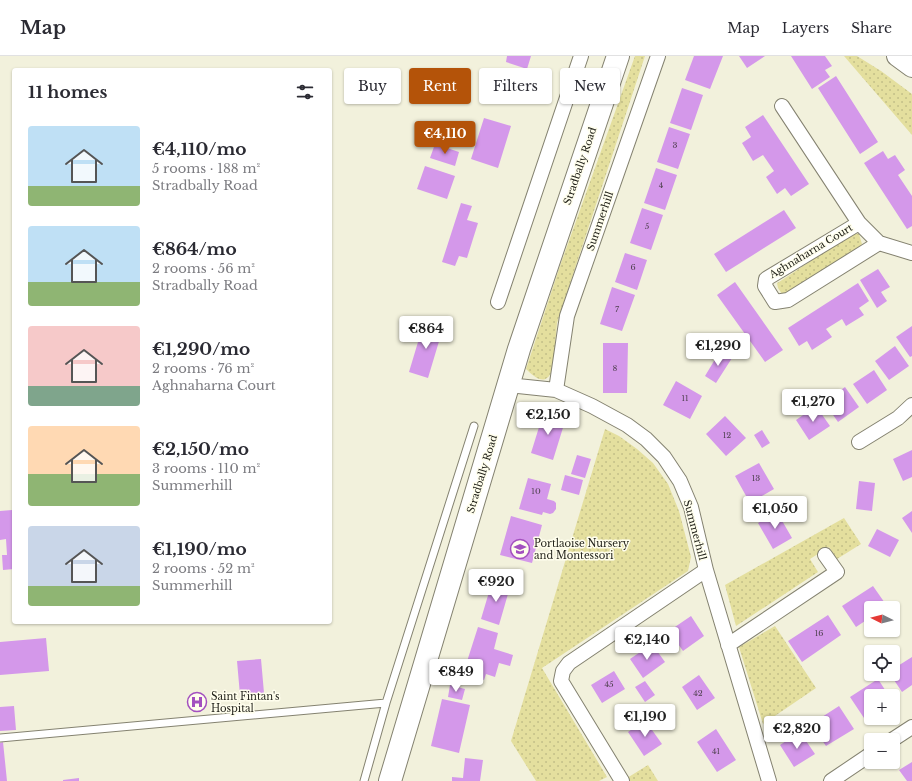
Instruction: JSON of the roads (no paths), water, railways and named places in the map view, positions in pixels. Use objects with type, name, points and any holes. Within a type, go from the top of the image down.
[{"type":"main road","name":"Stradbally Road","points":[[390,781],[508,385],[618,56]]},
{"type":"main road","points":[[897,56],[912,67]]},
{"type":"street","points":[[498,302],[581,56]]},
{"type":"street","name":"Summerhill","points":[[556,390],[566,316],[658,56]]},
{"type":"street","name":"Aghnaharna Court","points":[[782,106],[859,223],[879,243],[912,253]]},
{"type":"street","name":"Aghnaharna Court","points":[[859,223],[766,279],[765,286],[775,302],[788,300],[879,243]]},
{"type":"street","name":"Summerhill","points":[[508,385],[556,390],[608,414],[627,425],[646,439],[664,456],[680,481],[691,507],[706,570],[769,781]]},
{"type":"street","points":[[859,442],[898,418],[912,405]]},
{"type":"street","points":[[728,645],[837,572],[826,555]]},
{"type":"street","name":"Summerhill","points":[[622,781],[561,681],[563,671],[569,663],[706,570]]},
{"type":"street","points":[[900,734],[912,726]]},
{"type":"street","points":[[831,781],[864,759]]},
{"type":"lane","points":[[364,781],[386,703],[474,426]]},
{"type":"lane","points":[[0,738],[386,703]]},
{"type":"place","name":"Portlaoise Nursery and Montessori","points":[[520,549]]},
{"type":"place","name":"Saint Fintan's Hospital","points":[[197,702]]}]
